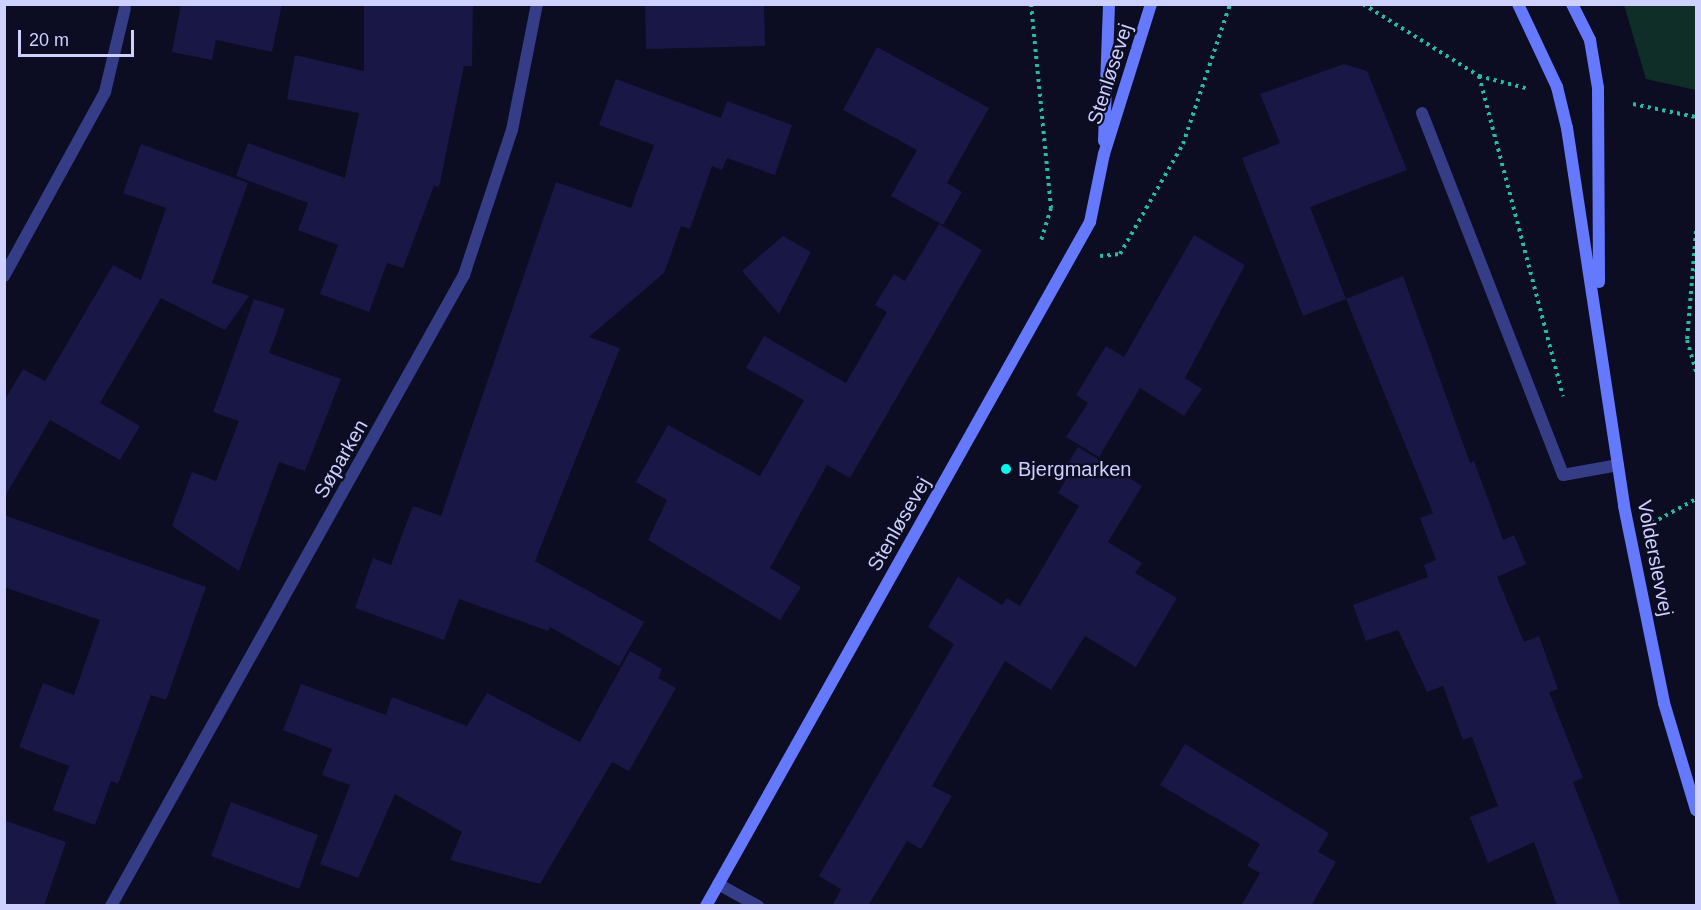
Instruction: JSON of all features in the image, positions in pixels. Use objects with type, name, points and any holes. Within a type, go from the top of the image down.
[{"type":"street","name":"Søparken","points":[[111,906],[464,275],[512,130],[537,4]]},
{"type":"street","name":"Stenløsevej","points":[[1104,154],[1108,4]]},
{"type":"street","name":"Stenløsevej","points":[[706,906],[1090,222],[1104,154],[1151,4]]},
{"type":"street","name":"Volderslevvej","points":[[1518,4],[1557,87],[1598,310],[1629,534],[1664,703],[1696,810]]},
{"type":"street","name":"Volderslevvej","points":[[1572,4],[1590,40],[1598,88],[1598,310]]},
{"type":"street","points":[[4,276],[105,92],[125,9]]},
{"type":"street","points":[[1422,113],[1563,475],[1618,465]]},
{"type":"street","points":[[718,884],[758,906]]},
{"type":"path","points":[[1031,4],[1051,208],[1041,241]]},
{"type":"path","points":[[1072,257],[1120,254],[1135,233],[1183,144],[1230,4]]},
{"type":"path","points":[[1363,4],[1479,76],[1533,90]]},
{"type":"path","points":[[1479,76],[1567,408]]},
{"type":"path","points":[[1633,104],[1696,117]]},
{"type":"path","points":[[1696,231],[1687,340],[1696,372]]},
{"type":"path","points":[[1629,534],[1696,499]]},
{"type":"green space","points":[[1624,5],[1696,5],[1696,90],[1646,79]]},
{"type":"building","points":[[181,4],[282,4],[272,52],[216,40],[212,60],[172,52]]},
{"type":"building","points":[[364,4],[473,4],[472,66],[464,66],[439,187],[434,186],[403,268],[387,263],[369,312],[320,294],[338,245],[298,230],[308,203],[236,176],[248,143],[345,178],[359,113],[287,99],[295,55],[364,71]]},
{"type":"building","points":[[645,4],[764,4],[765,46],[646,49]]},
{"type":"building","points":[[877,47],[989,108],[947,183],[962,192],[943,225],[891,196],[917,150],[843,110]]},
{"type":"building","points":[[1344,64],[1367,71],[1407,170],[1310,207],[1346,299],[1303,316],[1242,158],[1280,143],[1260,94]]},
{"type":"building","points":[[616,79],[721,118],[727,101],[792,125],[775,175],[727,158],[722,170],[712,166],[690,229],[681,226],[664,273],[589,337],[620,348],[535,561],[644,622],[619,666],[550,627],[548,631],[459,599],[444,640],[355,608],[373,558],[391,565],[413,506],[441,516],[556,182],[631,208],[654,145],[599,125]]},
{"type":"building","points":[[141,144],[248,183],[212,283],[249,296],[225,330],[161,298],[100,403],[140,426],[120,460],[50,420],[4,498],[4,401],[23,369],[45,381],[113,265],[141,280],[166,208],[123,193]]},
{"type":"building","points":[[939,224],[982,250],[850,478],[827,465],[770,568],[801,587],[780,620],[648,540],[667,500],[636,482],[668,425],[760,476],[804,400],[746,368],[764,336],[846,383],[887,312],[875,305],[894,274],[905,281]]},
{"type":"building","points":[[1194,235],[1245,265],[1185,378],[1202,389],[1184,416],[1140,388],[1099,457],[1066,437],[1088,403],[1076,395],[1106,346],[1124,357]]},
{"type":"building","points":[[783,236],[811,252],[779,314],[742,271]]},
{"type":"building","points":[[1403,276],[1470,463],[1474,461],[1503,540],[1514,535],[1526,564],[1497,577],[1524,642],[1539,636],[1558,689],[1549,692],[1583,778],[1573,782],[1621,906],[1557,906],[1534,842],[1488,863],[1470,817],[1498,806],[1472,737],[1463,740],[1443,686],[1427,692],[1398,630],[1366,641],[1353,605],[1428,577],[1424,565],[1436,560],[1420,518],[1433,513],[1346,299]]},
{"type":"building","points":[[254,299],[285,309],[269,353],[341,379],[305,471],[279,462],[239,571],[172,526],[192,472],[216,481],[239,421],[213,412]]},
{"type":"building","points":[[1078,447],[1142,486],[1108,542],[1142,563],[1135,573],[1177,598],[1136,667],[1085,636],[1051,690],[1005,661],[932,786],[952,796],[921,849],[907,841],[868,906],[832,906],[841,889],[819,876],[954,644],[928,627],[958,577],[1002,605],[1007,598],[1020,606],[1079,506],[1058,493],[1068,476],[1062,473]]},
{"type":"building","points":[[4,515],[206,587],[166,700],[151,695],[118,784],[111,781],[95,825],[53,810],[69,766],[19,747],[43,683],[74,695],[100,620],[4,587]]},
{"type":"building","points":[[630,651],[662,669],[658,678],[676,688],[629,771],[612,762],[540,884],[450,860],[462,832],[395,794],[358,878],[320,864],[350,785],[322,775],[332,749],[283,730],[301,684],[386,715],[392,697],[467,726],[487,693],[580,742]]},
{"type":"building","points":[[1185,744],[1329,833],[1318,852],[1336,862],[1311,906],[1241,906],[1260,873],[1247,866],[1260,844],[1160,785]]},
{"type":"building","points":[[231,802],[318,835],[299,889],[211,856]]},
{"type":"building","points":[[4,820],[66,842],[44,906],[4,906]]},
{"type":"place","name":"Bjergmarken","points":[[1006,469]]}]
